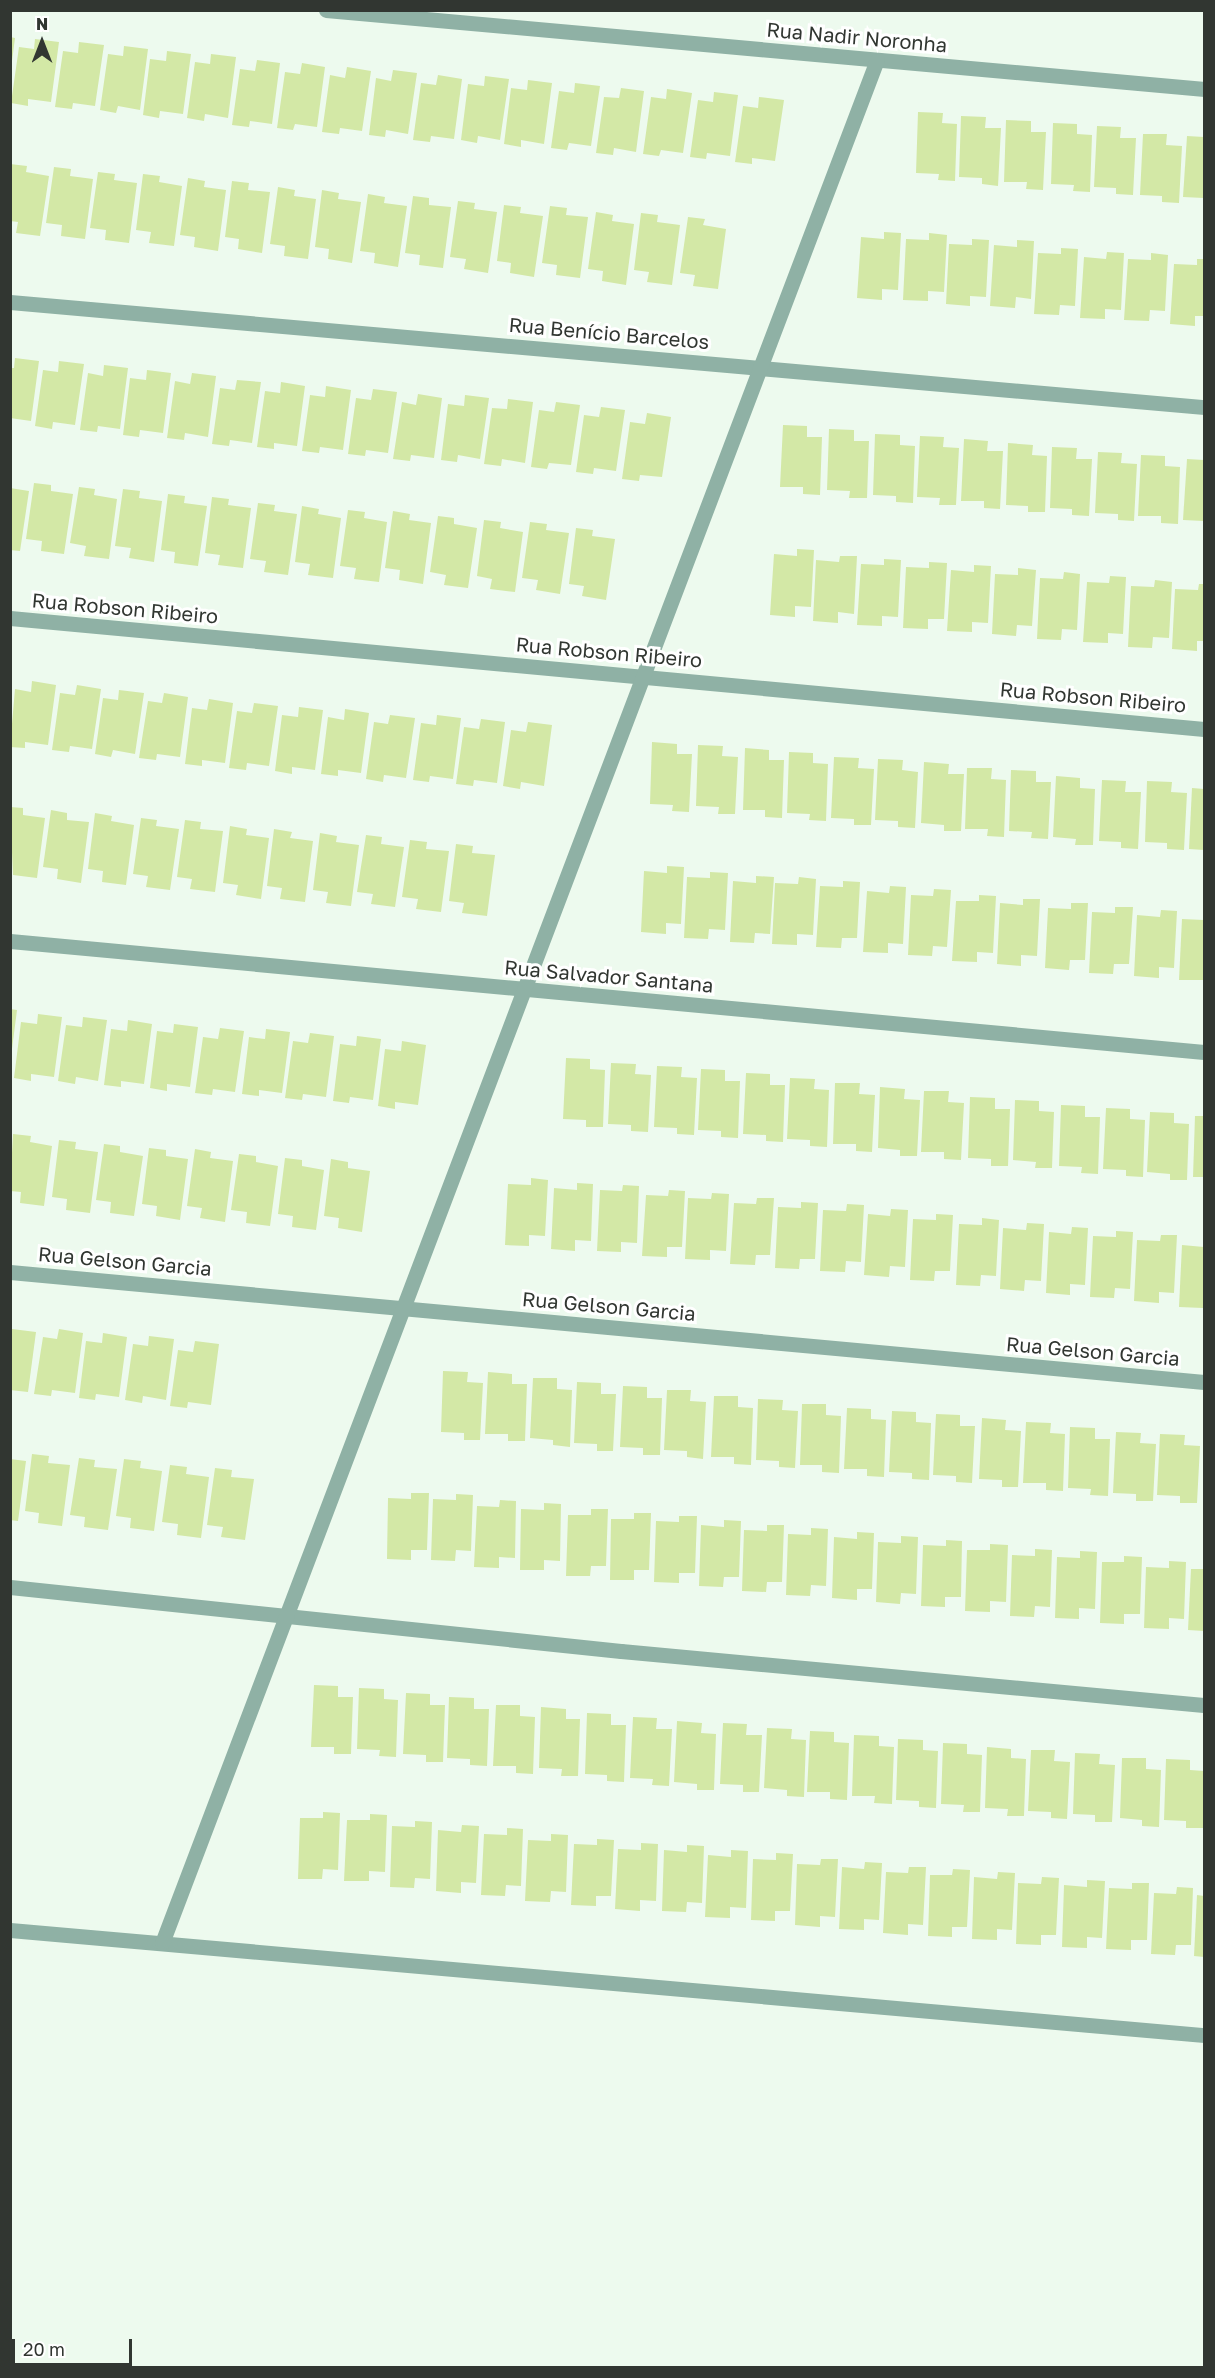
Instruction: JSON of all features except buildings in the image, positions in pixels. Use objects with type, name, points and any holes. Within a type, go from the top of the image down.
[{"type":"street","name":"Rua Nadir Noronha","points":[[326,10],[1204,89]]},
{"type":"street","points":[[162,1943],[877,60]]},
{"type":"street","name":"Rua Benício Barcelos","points":[[10,302],[1204,407]]},
{"type":"street","name":"Rua Robson Ribeiro","points":[[10,618],[1204,729]]},
{"type":"street","name":"Rua Salvador Santana","points":[[10,941],[1204,1052]]},
{"type":"street","name":"Rua Gelson Garcia","points":[[10,1272],[1204,1382]]},
{"type":"street","points":[[10,1587],[286,1617],[1204,1705]]},
{"type":"street","points":[[10,1930],[1204,2035]]}]
